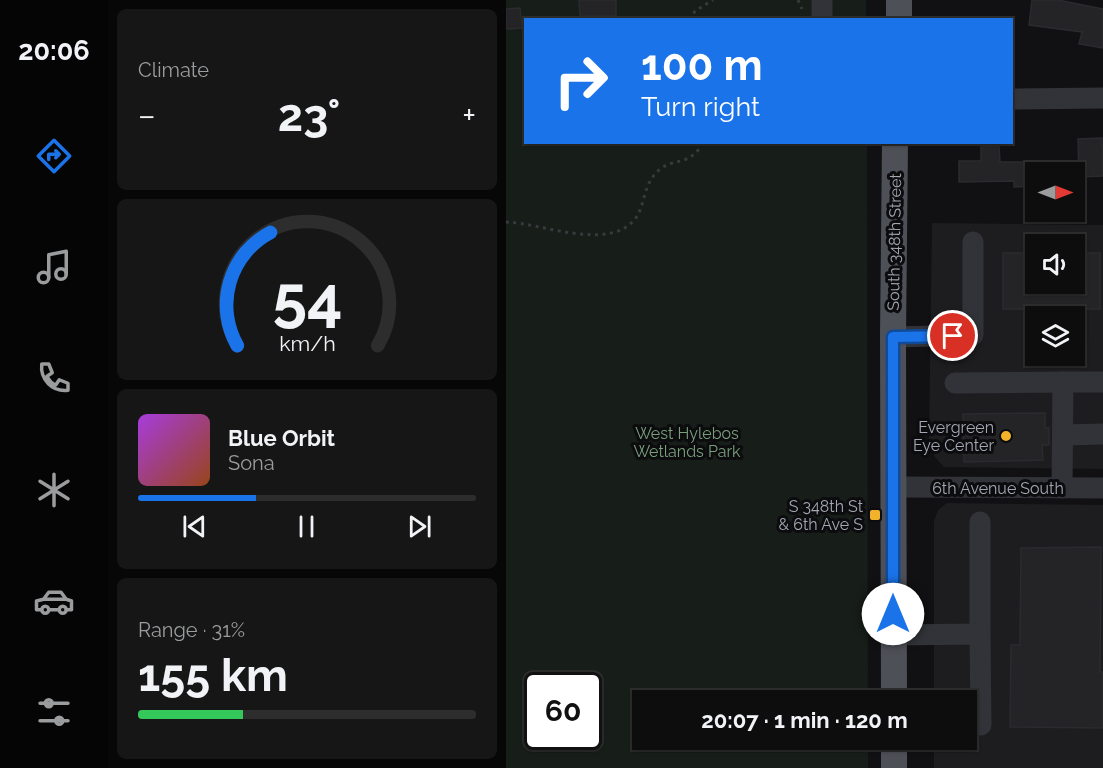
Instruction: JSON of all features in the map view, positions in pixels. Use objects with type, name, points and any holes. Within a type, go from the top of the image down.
[{"type":"main road","points":[[899,0],[899,18]]},
{"type":"main road","name":"South 348th Street","points":[[893,690],[895,144]]},
{"type":"main road","points":[[893,750],[893,768]]},
{"type":"street","points":[[822,0],[822,18]]},
{"type":"street","points":[[1013,99],[1103,98]]},
{"type":"street","points":[[893,337],[973,335],[973,242]]},
{"type":"street","points":[[1062,488],[1063,382]]},
{"type":"street","points":[[955,383],[1103,382]]},
{"type":"street","points":[[1063,435],[1103,434]]},
{"type":"street","name":"6th Avenue South","points":[[893,487],[1103,488]]},
{"type":"street","points":[[980,522],[981,725]]},
{"type":"street","points":[[893,635],[980,634]]},
{"type":"path","points":[[691,18],[695,10],[713,0]]},
{"type":"path","points":[[506,222],[579,234],[615,233],[636,218],[646,188],[659,170],[694,155],[699,149],[698,144]]},
{"type":"shaded area","points":[[932,223],[1103,225],[1103,469],[944,467],[935,457],[929,443]]},
{"type":"shaded area","points":[[947,503],[1103,505],[1103,768],[934,768],[934,750],[977,750],[977,690],[934,690],[934,521],[938,510]]},
{"type":"green space","name":"West Hylebos Wetlands Park","points":[[506,0],[866,0],[866,18],[524,18],[524,144],[867,144],[868,690],[632,690],[632,750],[868,750],[868,768],[506,768]]},
{"type":"green space","points":[[1085,309],[1089,309],[1089,343],[1085,343]]},
{"type":"building","points":[[579,0],[616,0],[616,16],[580,16]]},
{"type":"building","points":[[1032,0],[1058,0],[1103,9],[1103,48],[1079,44],[1082,32],[1029,25]]},
{"type":"building","points":[[520,8],[522,28],[506,29],[506,9]]},
{"type":"building","points":[[1102,138],[1103,176],[1085,177],[1085,162],[1079,162],[1078,139]]},
{"type":"building","points":[[981,146],[999,146],[1000,162],[1025,162],[1025,186],[1014,187],[1014,181],[959,182],[959,161],[981,161]]},
{"type":"building","points":[[1003,253],[1025,253],[1025,294],[1085,294],[1085,253],[1100,253],[1100,309],[1085,309],[1085,306],[1025,306],[1025,309],[1003,309]]},
{"type":"building","name":"Evergreen Eye Center","points":[[1045,413],[1045,428],[1049,428],[1049,445],[1042,445],[1043,460],[964,462],[963,414]]},
{"type":"building","points":[[1101,547],[1100,672],[1103,672],[1103,728],[1010,727],[1011,645],[1020,645],[1021,548]]},
{"type":"place","name":"Evergreen Eye Center","points":[[1006,436]]},
{"type":"place","name":"S 348th St & 6th Ave S","points":[[875,515]]},
{"type":"route","points":[[893,614],[893,337],[953,336]]}]
